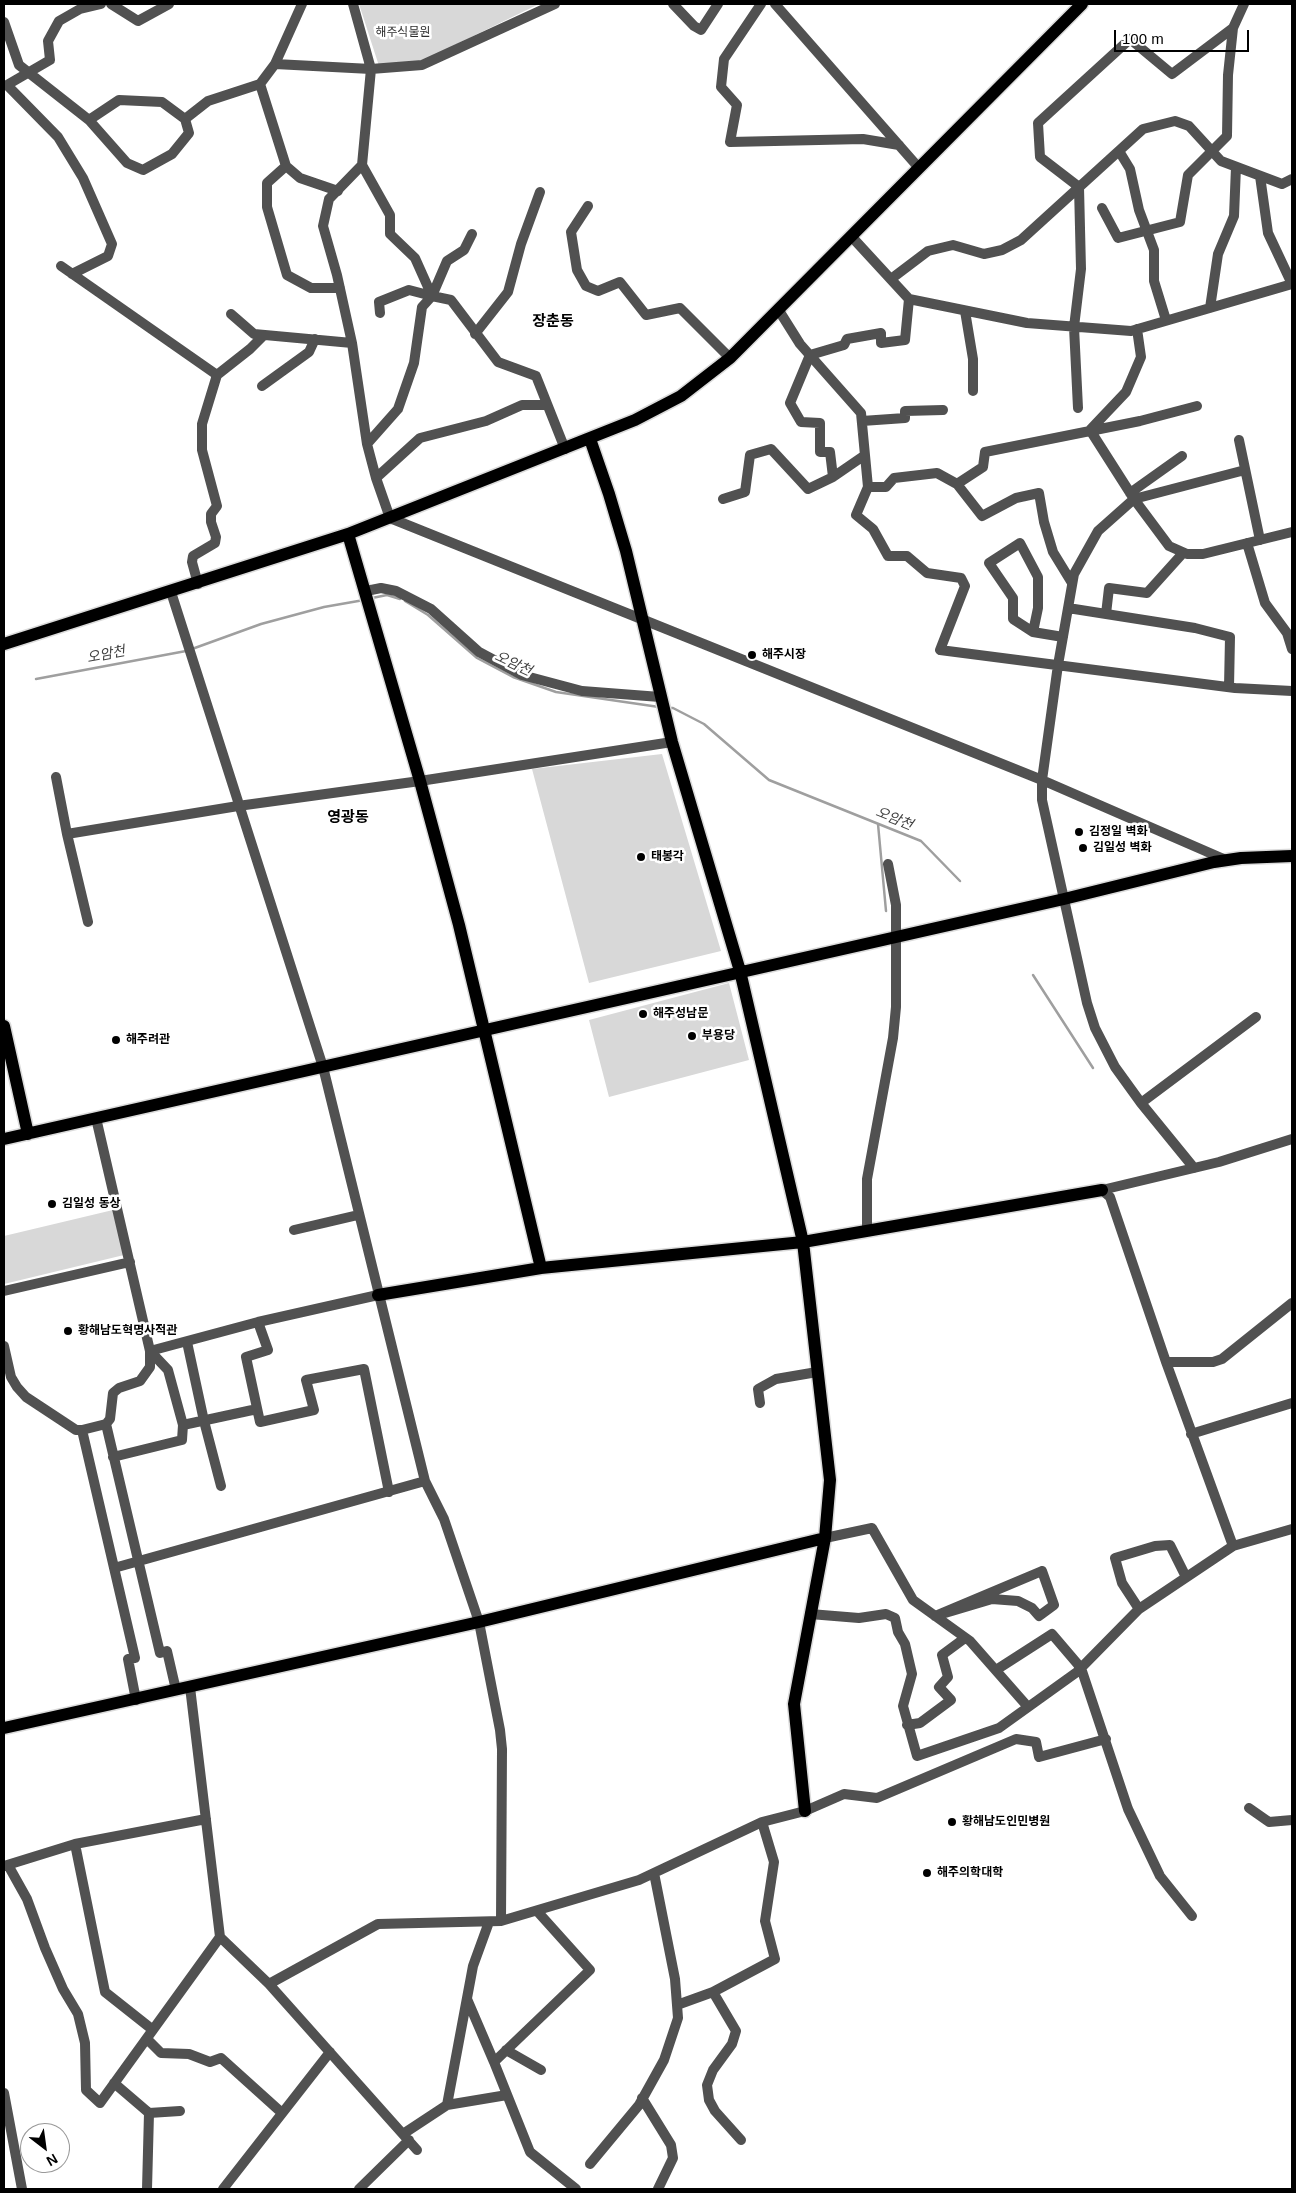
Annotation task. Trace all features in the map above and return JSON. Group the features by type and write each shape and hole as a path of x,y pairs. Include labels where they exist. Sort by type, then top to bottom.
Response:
{"main road":[{"path":"4,644 86,617 198,584 348,534 590,439 660,408 681,396 730,358 1082,4"},
{"path":"590,439 610,494 626,551 641,620 672,742 740,971 803,1242 830,1480 825,1538 794,1704 805,1811"},
{"path":"348,534 370,604 459,925 541,1268"},
{"path":"4,1139 483,1029 1064,899 1226,860 1292,856"},
{"path":"4,1026 28,1134"},
{"path":"378,1294 541,1268 803,1242 1102,1190"},
{"path":"4,1728 479,1622 825,1538"}],"street":[{"path":"72,274 108,256 112,244 83,178 58,137 6,85 50,60 48,41 59,21 80,9 101,4"},
{"path":"110,4 138,21 169,4"},
{"path":"185,119 208,101 260,84 275,64 302,4"},
{"path":"353,4 371,69 362,165 390,215 390,234 416,258 432,296"},
{"path":"275,64 371,69 422,65 555,4"},
{"path":"673,4 694,26 701,30 718,4"},
{"path":"761,4 724,60 721,88 737,105 730,142 863,139 899,145"},
{"path":"775,4 919,168"},
{"path":"1102,208 1118,238 1148,232 1180,222 1188,175 1227,136 1228,75 1233,28 1244,4"},
{"path":"4,22 19,65 89,120 127,163 143,170 172,154 190,133 185,119 162,102 119,100 89,120"},
{"path":"1079,187 1040,157 1038,123 1130,39 1172,74 1233,28"},
{"path":"260,84 286,166 300,178 338,191"},
{"path":"890,279 928,251 953,245 984,254 1002,250 1021,240 1144,129 1175,121 1189,126 1221,161 1282,184 1292,180"},
{"path":"1119,151 1130,168 1139,210 1154,250 1154,281 1166,320"},
{"path":"362,165 329,200 324,226 352,343 367,444 390,518 1042,780 1226,860"},
{"path":"286,166 267,183 267,207 287,275 312,288 340,288"},
{"path":"1210,308 1218,254 1234,216 1236,167"},
{"path":"851,236 909,300 1027,323 1131,331 1292,284 1268,233 1260,176"},
{"path":"1078,408 1074,327 1081,268 1079,187"},
{"path":"476,334 508,292 521,244 540,192"},
{"path":"588,206 571,232 577,270 586,286 598,291 620,282 646,315 680,308 730,358"},
{"path":"367,444 398,409 414,363 422,307 432,296 447,261 464,250 472,234"},
{"path":"60,266 217,375"},
{"path":"380,312 380,302 409,290 451,300 498,362 536,376 565,449"},
{"path":"810,355 844,345 847,339 881,333 881,343 904,340 909,300"},
{"path":"778,309 800,344 861,413 868,487 856,515 873,529 888,556 907,556 927,573 961,578 965,586 940,650 1229,687 1292,691"},
{"path":"965,311 973,359 972,391"},
{"path":"230,314 254,334 352,343"},
{"path":"1090,430 1126,392 1141,356 1137,329"},
{"path":"198,584 192,562 193,556 215,543 216,537 211,522 211,514 217,506 202,450 202,424 217,375 250,349 264,335"},
{"path":"262,386 309,352 315,339"},
{"path":"810,355 790,403 801,422 820,424 820,452 830,452 833,477"},
{"path":"376,478 420,438 486,421 522,405 547,405"},
{"path":"957,484 983,467 985,452 1140,421 1197,406"},
{"path":"862,421 905,418 905,411 943,410"},
{"path":"1090,430 1132,496 1169,546 1183,553 1203,554 1292,532"},
{"path":"1239,440 1260,540"},
{"path":"723,499 745,492 750,455 771,449 808,489 833,477 865,455"},
{"path":"1182,456 1132,496 1098,531 1074,574 1058,665 1042,780 1042,800 1087,1003 1095,1028 1115,1067 1141,1103 1194,1168"},
{"path":"1132,496 1245,470"},
{"path":"868,487 886,487 894,478 937,473 957,484 982,516 1016,498 1039,493 1044,522 1054,552 1072,583"},
{"path":"1033,632 1038,608 1038,577 1020,543 989,563 1014,598 1014,619 1033,632 1063,637"},
{"path":"1247,544 1264,603 1286,633 1292,648"},
{"path":"1106,614 1109,588 1147,593 1183,553"},
{"path":"366,591 381,588 396,591 431,609 479,652 522,675 582,691 660,697"},
{"path":"171,592 322,1067 425,1481 444,1519 479,1622 502,1749 501,1921"},
{"path":"1068,608 1195,628 1230,636 1229,687"},
{"path":"67,834 238,806 420,781 672,742"},
{"path":"56,776 67,834 88,922"},
{"path":"867,1230 867,1179 895,1023 896,905 888,864"},
{"path":"1141,1103 1256,1017"},
{"path":"4,1346 8,1379 26,1397 70,1427 82,1430 106,1424 110,1419 113,1392 140,1381 150,1367 150,1351 96,1118"},
{"path":"1102,1190 1194,1168 1292,1139"},
{"path":"1102,1190 1110,1197 1191,1434 1233,1546"},
{"path":"294,1230 358,1215"},
{"path":"4,1291 130,1262"},
{"path":"150,1351 258,1322 378,1294"},
{"path":"1166,1362 1213,1362 1222,1359 1292,1303"},
{"path":"258,1322 268,1350 246,1357 260,1422 314,1410 306,1380 364,1368 389,1492"},
{"path":"187,1342 221,1486"},
{"path":"113,1457 182,1440 183,1425 168,1370 150,1351"},
{"path":"760,1404 758,1389 776,1379 817,1372"},
{"path":"1191,1434 1292,1403"},
{"path":"183,1425 257,1409"},
{"path":"106,1424 160,1653 167,1651 176,1690"},
{"path":"82,1430 135,1658 128,1659 136,1700"},
{"path":"114,1568 425,1481"},
{"path":"825,1538 872,1528 913,1600 965,1638 1028,1707"},
{"path":"810,1614 859,1618 886,1614 895,1618 898,1632 905,1644 912,1674 903,1706 917,1756 999,1728 1081,1668 1139,1609 1186,1577 1233,1546 1292,1530"},
{"path":"1139,1609 1122,1583 1115,1558 1155,1546 1170,1545 1186,1577"},
{"path":"1042,1571 1054,1605 1039,1616 1032,1608 1018,1601 992,1599 935,1616 1042,1571"},
{"path":"996,1670 1052,1634 1081,1668 1128,1809 1160,1876 1192,1916"},
{"path":"907,1725 920,1723 951,1700 939,1687 948,1677 942,1655 965,1638"},
{"path":"190,1687 220,1937 269,1984 417,2150"},
{"path":"269,1984 378,1924 501,1921 639,1880 762,1822 805,1811 844,1794 877,1798 1016,1739 1036,1742 1039,1757 1106,1739"},
{"path":"1249,1808 1269,1822 1292,1820"},
{"path":"206,1819 75,1844 6,1866 27,1900 63,1989 78,2014 85,2043 86,2090 100,2104 220,1937"},
{"path":"677,2006 714,1992 775,1959 765,1921 774,1862 762,1822"},
{"path":"75,1844 105,1992 150,2034 161,2053 189,2054 210,2062 221,2058 282,2113"},
{"path":"590,2164 642,2098 664,2060 678,2018 675,1979 654,1873"},
{"path":"494,2062 590,1970 537,1911"},
{"path":"447,2105 473,1966 489,1922"},
{"path":"714,1992 736,2032 732,2044 712,2070 707,2085 709,2100 715,2111 741,2140"},
{"path":"467,1999 530,2152 576,2189"},
{"path":"506,2050 541,2070"},
{"path":"223,2189 330,2052"},
{"path":"114,2083 149,2113 180,2111"},
{"path":"4,2093 22,2189"},
{"path":"359,2189 406,2137 447,2105 507,2095"},
{"path":"642,2098 671,2145 672,2158 658,2189"},
{"path":"147,2189 149,2113"}],"green space":[{"name":"해주식물원","path":"359,4 539,4 422,61 379,66"},
{"path":"662,754 721,951 589,983 532,769"},
{"path":"729,983 749,1060 609,1097 589,1020"},
{"path":"113,1210 124,1255 4,1284 4,1236"}],"waterway":[{"name":"오암천","path":"372,598 387,595 400,599"},
{"name":"오암천","path":"192,649 261,624 324,607 364,600"},
{"name":"오암천","path":"405,601 428,615 477,658 513,677 556,692 659,707"},
{"name":"오암천","path":"36,679 186,651"},
{"name":"오암천","path":"667,708 673,708 704,724 769,780 921,841 960,881"},
{"path":"878,824 886,911"},
{"path":"1033,975 1093,1068"}],"place":[{"name":"해주시장","path":"752,655"},
{"name":"김정일 벽화","path":"1079,832"},
{"name":"김일성 벽화","path":"1083,848"},
{"name":"태봉각","path":"641,857"},
{"name":"해주성남문","path":"643,1014"},
{"name":"부용당","path":"692,1036"},
{"name":"해주려관","path":"116,1040"},
{"name":"김일성 동상","path":"52,1204"},
{"name":"황해남도혁명사적관","path":"68,1331"},
{"name":"황해남도인민병원","path":"952,1822"},
{"name":"해주의학대학","path":"927,1873"}],"district":[{"name":"장춘동","path":"553,322"},
{"name":"영광동","path":"348,818"}]}
